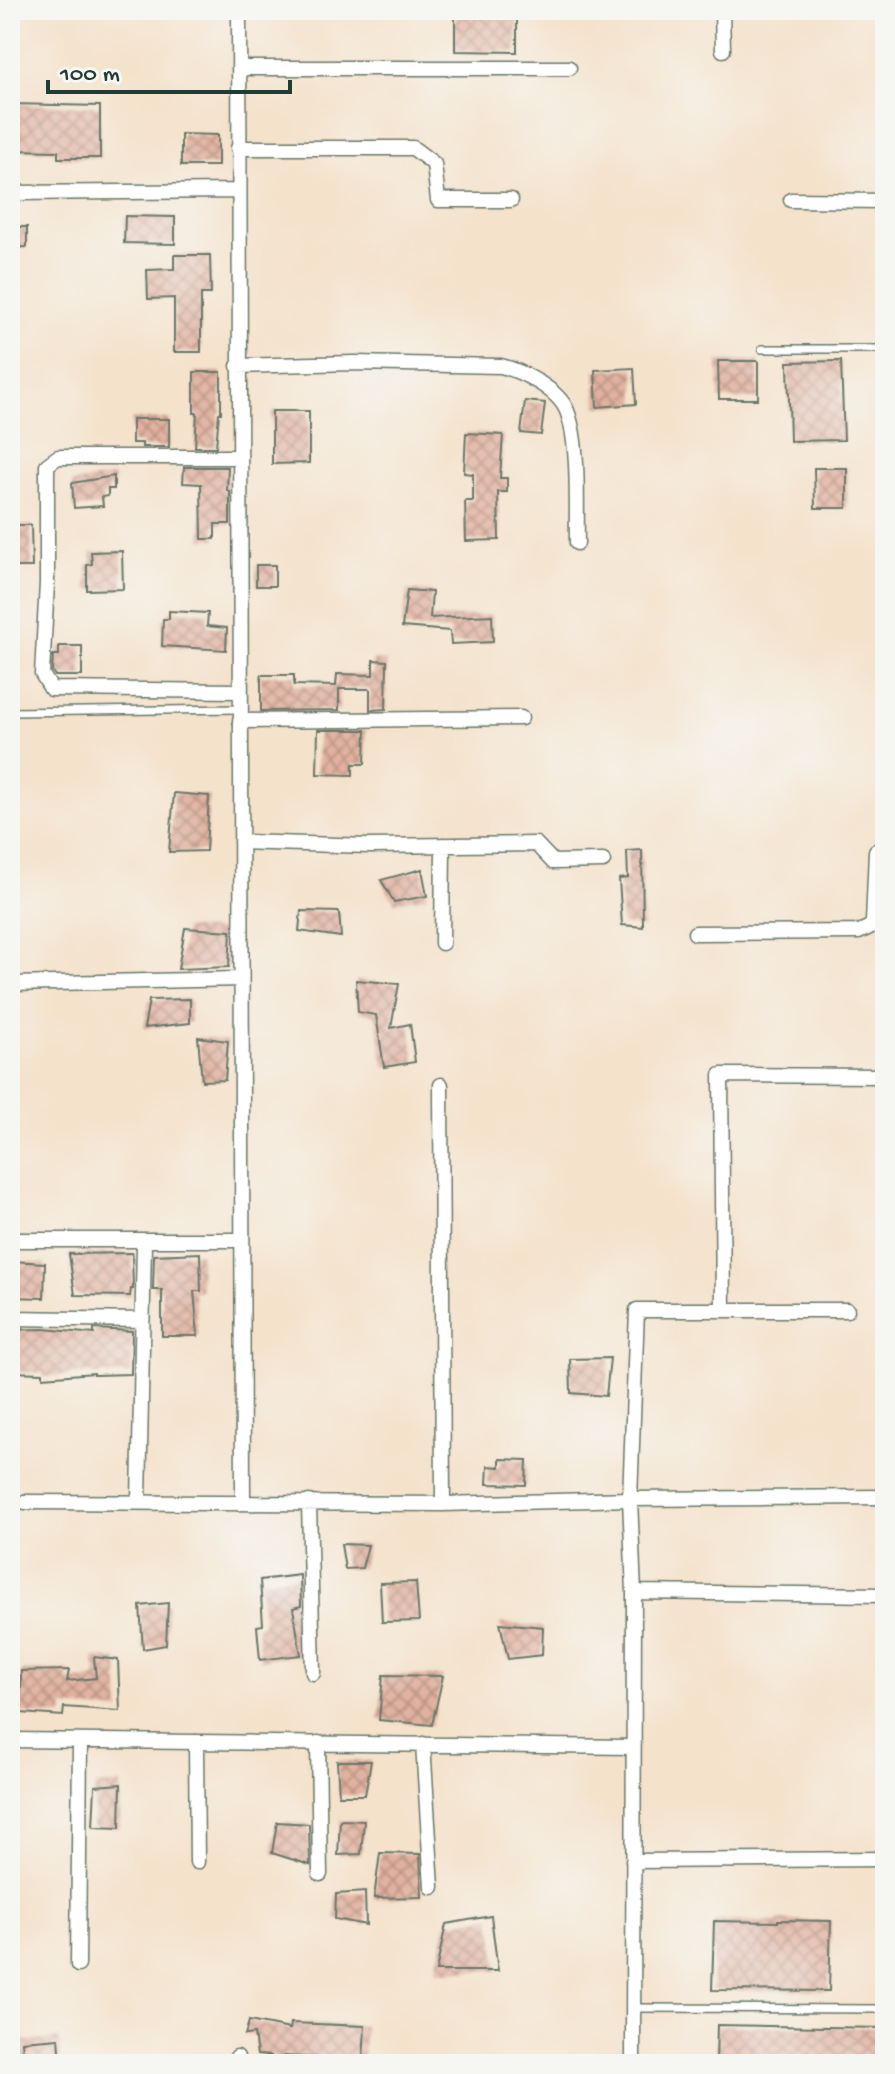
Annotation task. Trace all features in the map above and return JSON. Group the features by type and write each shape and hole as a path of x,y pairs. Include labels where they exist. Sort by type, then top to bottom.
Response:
{"street":[{"path":"239,10 237,191 243,1502"},
{"path":"722,10 723,50"},
{"path":"239,68 569,68"},
{"path":"238,148 413,148 434,164 438,200 511,200"},
{"path":"10,193 237,191"},
{"path":"791,200 885,201"},
{"path":"238,366 354,363 487,366 521,371 535,379 567,410 573,443 577,543"},
{"path":"238,457 58,457 51,460 45,474 47,583 42,674 51,689 239,691"},
{"path":"240,715 521,718"},
{"path":"241,842 369,846 536,844 553,862 603,861"},
{"path":"442,943 443,845"},
{"path":"695,933 859,932 873,922 876,851 885,851"},
{"path":"10,984 240,979"},
{"path":"723,1310 721,1075 885,1076"},
{"path":"441,1085 443,1504"},
{"path":"10,1240 242,1240"},
{"path":"139,1502 144,1242"},
{"path":"633,2064 634,1592 630,1499 637,1310 847,1310"},
{"path":"10,1318 142,1320"},
{"path":"25,1502 443,1504 885,1497"},
{"path":"309,1502 313,1673"},
{"path":"634,1592 885,1595"},
{"path":"10,1740 633,1747"},
{"path":"78,1965 80,1741"},
{"path":"196,1742 197,1862"},
{"path":"318,1743 320,1874"},
{"path":"423,1744 432,1887"},
{"path":"633,1861 885,1859"}],"lane":[{"path":"762,349 885,349"},
{"path":"10,712 240,715"},
{"path":"633,2008 885,2009"}],"building":[{"path":"455,10 517,10 517,52 455,51"},
{"path":"12,104 100,106 100,158 58,158 58,151 12,150"},
{"path":"181,134 218,135 218,166 181,166"},
{"path":"125,216 175,217 175,244 124,243"},
{"path":"10,227 27,227 27,247 10,248"},
{"path":"174,255 210,255 211,294 201,294 201,352 174,352 174,298 148,299 147,270 174,269"},
{"path":"718,361 758,361 758,399 719,399"},
{"path":"841,361 844,440 790,441 788,362"},
{"path":"634,368 636,404 597,407 595,370"},
{"path":"194,372 221,372 221,413 216,447 195,447 197,413 194,413"},
{"path":"525,401 545,403 541,435 521,433"},
{"path":"272,411 309,411 309,463 272,464"},
{"path":"132,419 169,419 169,447 142,447 142,443 132,443"},
{"path":"466,433 503,435 500,478 507,478 507,492 498,492 499,540 466,541 465,501 473,501 473,474 464,473"},
{"path":"184,467 228,467 230,524 215,524 215,539 202,539 201,484 183,483"},
{"path":"814,468 847,468 847,508 815,508"},
{"path":"114,476 114,489 108,489 108,496 102,497 103,506 74,508 72,483"},
{"path":"10,525 31,525 32,567 10,567"},
{"path":"122,551 123,589 87,590 87,565 92,564 91,552"},
{"path":"256,565 275,565 275,586 256,586"},
{"path":"407,590 432,592 430,618 492,615 493,642 451,644 450,631 402,627"},
{"path":"169,611 208,613 207,626 227,628 226,650 162,646 163,619 169,619"},
{"path":"59,646 82,646 82,676 55,676 52,671 53,655 59,655"},
{"path":"373,660 387,661 386,709 370,710 370,689 339,689 339,710 261,711 261,675 294,675 294,685 336,686 337,674 373,675"},
{"path":"318,730 366,730 365,764 353,764 353,775 317,774"},
{"path":"174,793 209,796 206,851 169,852"},
{"path":"642,850 643,927 622,925 619,879 628,878 627,851"},
{"path":"422,869 427,896 394,902 381,880"},
{"path":"301,911 339,912 341,937 299,931"},
{"path":"185,928 231,931 229,967 178,969"},
{"path":"356,980 399,984 391,1028 410,1024 415,1062 384,1067 376,1015 358,1012"},
{"path":"190,999 190,1023 144,1028 149,1000"},
{"path":"198,1037 228,1041 225,1080 202,1081"},
{"path":"132,1253 133,1289 130,1296 75,1295 69,1254"},
{"path":"200,1253 201,1291 194,1291 198,1336 162,1336 162,1290 153,1290 154,1255"},
{"path":"10,1261 45,1263 44,1298 10,1297"},
{"path":"44,1329 94,1334 94,1329 132,1331 131,1374 43,1377 43,1373 10,1372 10,1330"},
{"path":"610,1358 606,1396 571,1393 570,1359"},
{"path":"500,1459 527,1460 526,1485 487,1484 488,1466 500,1467"},
{"path":"341,1544 368,1545 362,1568 345,1569"},
{"path":"300,1575 301,1606 293,1608 301,1655 260,1660 257,1626 263,1625 260,1580"},
{"path":"416,1582 419,1621 382,1622 380,1583"},
{"path":"168,1603 166,1645 143,1649 140,1606"},
{"path":"500,1623 543,1627 542,1655 508,1659"},
{"path":"94,1657 118,1660 120,1711 64,1707 63,1716 21,1713 21,1671 69,1670 67,1681 96,1678"},
{"path":"383,1675 443,1676 432,1725 379,1720"},
{"path":"337,1761 371,1761 365,1795 339,1795"},
{"path":"121,1784 120,1828 93,1827 95,1786"},
{"path":"340,1820 364,1821 361,1854 338,1855"},
{"path":"277,1822 309,1824 310,1865 272,1853"},
{"path":"380,1853 420,1854 422,1897 374,1898"},
{"path":"365,1892 366,1925 335,1919 336,1894"},
{"path":"491,1916 498,1971 436,1971 446,1924"},
{"path":"714,1921 831,1921 829,1991 712,1990"},
{"path":"249,2021 290,2029 291,2023 365,2026 363,2060 284,2056 285,2064 272,2063 271,2056 257,2055 254,2034 245,2035"},
{"path":"717,2025 885,2028 885,2064 716,2064"},
{"path":"59,2038 61,2064 24,2064 22,2041"}]}
